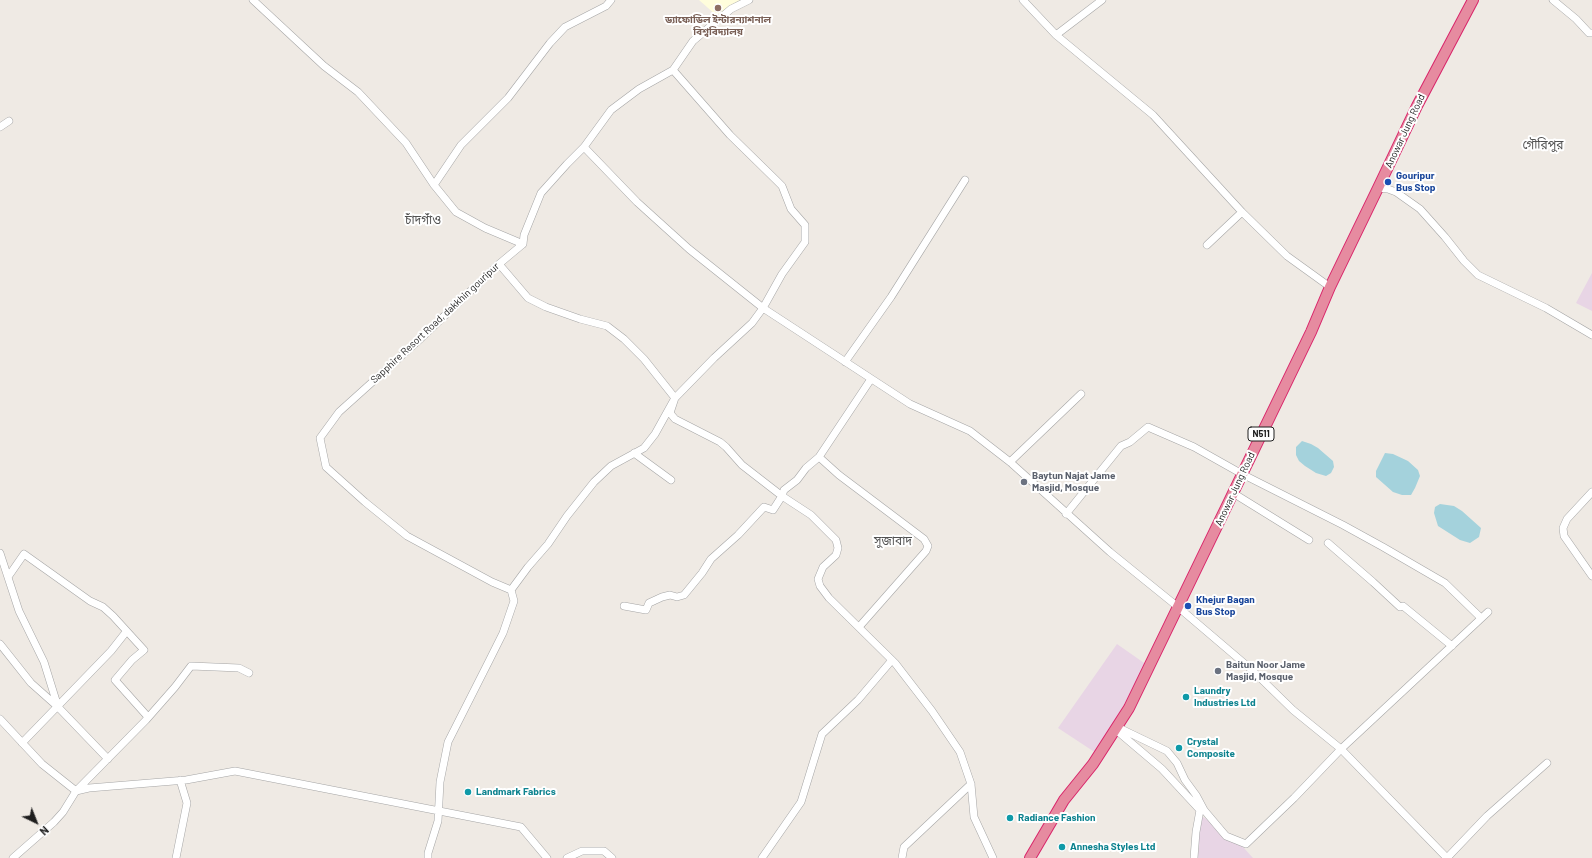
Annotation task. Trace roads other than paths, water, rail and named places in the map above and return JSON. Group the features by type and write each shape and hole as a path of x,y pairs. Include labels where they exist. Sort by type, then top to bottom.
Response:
{"highway":[{"name":"Anowar Jung Road","path":"1030,858 1064,800 1093,764 1129,708 1311,332 1330,286 1417,106 1473,0"}],"street":[{"path":"253,0 324,66 358,92 406,144 434,186 456,212 485,228 524,244 524,234 541,193 566,164 584,147 612,110 639,89 673,70 693,41 740,2 749,0"},
{"path":"434,186 461,145 508,98 565,27 606,6 611,0"},
{"path":"1023,0 1056,35 1153,115 1242,212 1287,256 1330,286"},
{"path":"1056,35 1102,0"},
{"path":"1553,0 1576,19 1589,33 1592,33"},
{"path":"428,858 428,853 440,811 440,782 448,742 502,633 514,602 511,590 548,544 567,516 594,482 611,466 644,448 655,434 675,398 714,358 752,323 763,308 782,274 805,242 804,225 791,209 782,186 730,134 673,70"},
{"path":"0,128 9,121"},
{"path":"584,147 637,202 683,244 763,308 910,404 970,431 1010,462 1066,514 1252,670 1293,710 1341,749 1447,858 1487,816 1547,763"},
{"path":"846,362 891,297 965,180"},
{"path":"1378,188 1396,192 1420,209 1446,237 1464,261 1478,274 1546,308 1592,335"},
{"path":"1207,246 1242,212"},
{"name":"Sapphire Resort Road, dakkhin gouripur","path":"511,590 492,582 407,536 326,467 320,438 339,412 419,340 499,264 524,244"},
{"path":"499,264 528,298 546,307 580,319 607,326 624,339 644,359 675,398"},
{"path":"624,606 646,610 649,603 662,597 670,595 678,597 684,596 710,560 738,535 764,507 773,510 784,490 797,480 806,468 819,458 871,379"},
{"path":"1010,462 1081,394"},
{"path":"675,398 670,413 675,419 720,442 742,465 782,496 811,515 836,540 838,548 836,555 823,566 818,579 820,586 829,598 892,660 932,711 960,752 971,784 974,817 993,858"},
{"path":"1066,514 1121,446 1130,442 1148,427 1194,447 1242,474 1343,525 1445,583 1481,618"},
{"path":"634,453 670,480"},
{"path":"819,458 928,543 926,552 859,627"},
{"path":"1592,492 1567,519 1563,528 1564,536 1592,576"},
{"path":"1233,493 1309,540"},
{"path":"1328,543 1400,607 1403,606 1452,646"},
{"path":"0,553 19,611 44,662 58,707"},
{"path":"8,577 24,554 90,600 103,607 144,650 128,664 115,680 148,717"},
{"path":"1116,729 1167,751 1177,763 1185,780 1196,795 1204,810 1226,836 1246,844 1294,798 1341,749 1488,612"},
{"path":"22,743 76,689 88,673 111,651 126,632"},
{"path":"0,644 31,683 58,707 108,759"},
{"path":"762,858 801,802 822,734 858,700 892,660"},
{"path":"13,858 54,822 63,812 76,791 148,717 175,687 191,666 239,668 249,672"},
{"path":"0,719 42,764 76,791"},
{"path":"1116,729 1162,769 1200,810 1196,832 1194,858"},
{"path":"76,791 89,788 180,780 234,772 521,827 547,858"},
{"path":"176,858 187,803 180,780"},
{"path":"902,858 904,847 971,784"},
{"path":"567,858 582,851 604,851 612,858"}],"water":[{"path":"1302,441 1318,448 1333,461 1334,467 1331,473 1326,476 1316,473 1299,461 1296,455 1296,447"},
{"path":"1385,453 1393,454 1408,461 1418,470 1420,476 1411,495 1402,495 1393,492 1376,477 1376,471"},
{"path":"1440,504 1454,506 1462,511 1481,528 1479,537 1470,543 1460,540 1438,526 1434,513 1435,507"}],"place":[{"name":"ড্যাফোডিল ইন্টারন্যাশনাল বিশ্ববিদ্যালয়","path":"718,8"},
{"name":"Gouripur Bus Stop","path":"1388,182"},
{"name":"Baytun Najat Jame Masjid, Mosque","path":"1024,482"},
{"name":"Khejur Bagan Bus Stop","path":"1188,606"},
{"name":"Baitun Noor Jame Masjid, Mosque","path":"1218,671"},
{"name":"Laundry Industries Ltd","path":"1186,697"},
{"name":"Crystal Composite","path":"1179,748"},
{"name":"Landmark Fabrics","path":"468,792"},
{"name":"Radiance Fashion","path":"1010,818"},
{"name":"Annesha Styles Ltd","path":"1062,847"}],"district":[{"name":"গৌরিপুর","path":"1543,145"},
{"name":"চাঁদগাঁও","path":"423,220"},
{"name":"সুজাবাদ","path":"893,541"}]}
